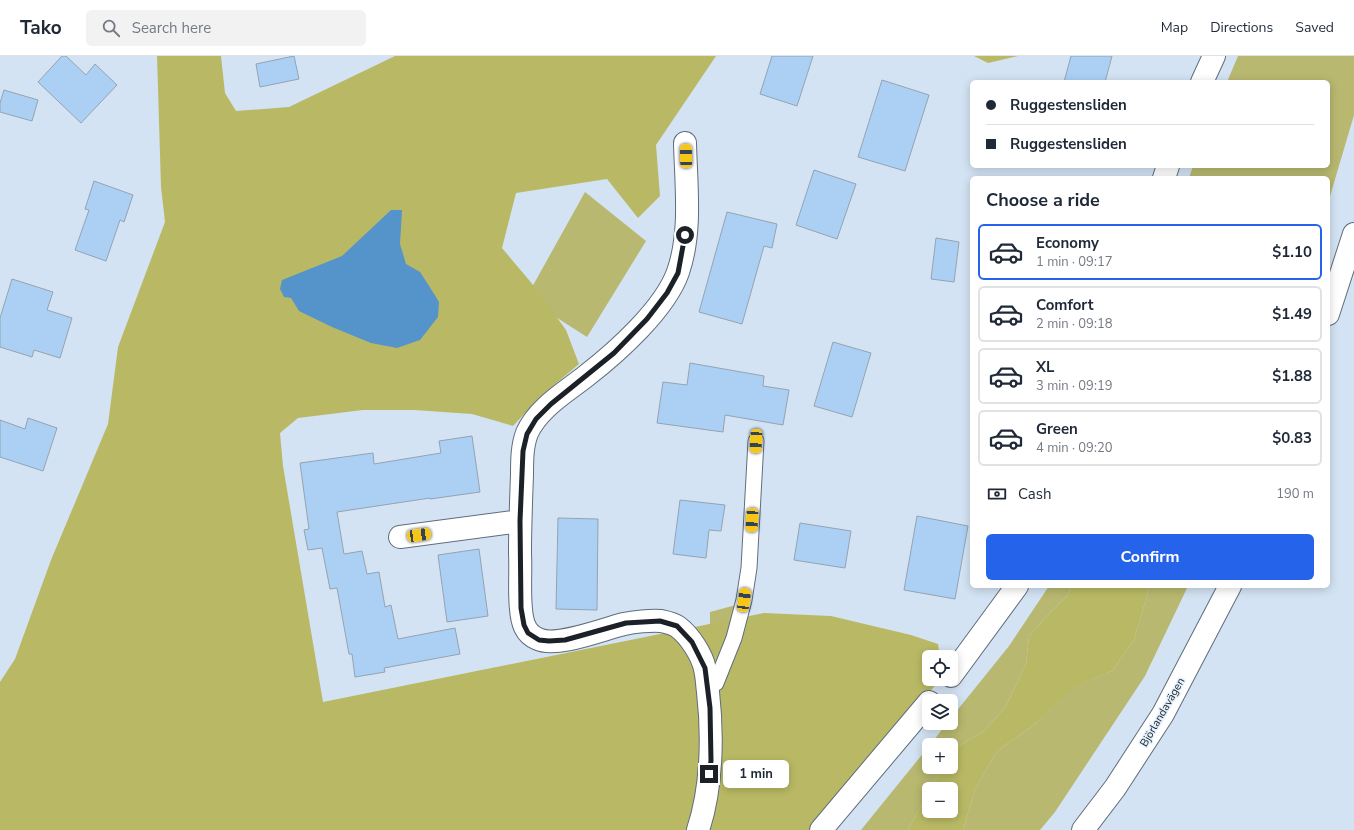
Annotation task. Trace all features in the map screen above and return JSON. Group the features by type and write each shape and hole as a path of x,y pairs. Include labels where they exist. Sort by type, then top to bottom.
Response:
{"street":[{"path":"1203,80 1214,56"},
{"path":"685,143 686,227 678,273 667,293 647,319 614,353 551,404 536,419 527,434 523,451 520,521 521,608 524,625 528,633 539,640 565,640 626,623 660,621 677,626 692,642 705,668 710,708 711,761 704,814 698,830"},
{"path":"1330,308 1354,234"},
{"path":"400,537 520,521"},
{"path":"958,666 1016,588"},
{"name":"Björlandavägen","path":"1083,830 1115,788 1164,714 1229,588"},
{"path":"936,694 943,686"},
{"path":"821,830 922,711"}],"lane":[{"path":"707,685 716,683 734,638 744,600 749,568 756,441"}],"shaded area":[{"path":"157,56 221,56 225,93 236,111 289,107 395,56 716,56 656,145 660,196 638,218 607,179 516,193 502,248 534,286 566,330 579,364 539,398 513,426 472,414 414,410 363,410 298,418 280,433 283,466 323,702 764,613 831,616 911,635 938,644 939,650 922,650 922,686 934,686 928,694 922,694 922,702 887,746 813,830 0,830 0,682 15,659 51,560 108,424 118,347 165,222 161,187"},
{"path":"974,56 1018,56 988,63"},
{"path":"1238,56 1354,56 1354,115 1330,196 1330,176 1190,176 1192,168 1330,168 1330,80 1228,80"},
{"path":"585,192 646,241 587,337 526,298"},
{"path":"1048,588 1070,588 1068,595 1029,636 1026,664 1005,708 984,731 958,746 958,738 935,738 942,730 958,730 958,709 1009,646"},
{"path":"1070,588 1149,588 1134,640 1112,671 1073,688 1034,725 997,751 975,789 963,830 908,830 922,804 922,818 958,818 958,782 934,782 938,774 958,774 958,746 984,731 1005,708 1026,664 1029,636 1068,595"},
{"path":"1149,588 1187,588 1145,676 1055,812 1040,830 963,830 975,789 997,751 1034,725 1072,688 1112,671 1134,640"},
{"path":"736,605 730,633 710,627 710,612"},
{"path":"922,755 922,774 938,774 934,782 922,782 922,804 908,830 861,830"}],"water":[{"path":"391,210 402,210 400,244 406,264 420,272 439,302 438,317 420,340 397,348 371,343 332,327 299,311 291,298 284,297 280,289 282,280 342,256"}],"building":[{"path":"62,56 66,56 86,75 95,64 117,85 81,123 38,82"},
{"path":"294,56 299,79 260,87 256,64"},
{"path":"772,56 813,56 797,106 760,94"},
{"path":"1071,56 1112,56 1106,80 1065,80"},
{"path":"882,80 929,95 905,171 858,157"},
{"path":"4,90 38,100 32,121 0,112 0,103"},
{"path":"814,170 856,184 837,239 796,225"},
{"path":"94,181 133,195 124,222 120,220 106,261 75,250 89,210 85,209"},
{"path":"727,212 777,224 772,248 764,246 742,324 699,312"},
{"path":"936,238 959,242 954,282 931,279"},
{"path":"12,279 53,292 47,310 72,318 60,358 34,350 32,357 0,347 0,318"},
{"path":"833,342 871,353 852,417 814,406"},
{"path":"690,363 764,376 763,386 789,390 783,425 725,415 723,432 657,423 663,382 687,385"},
{"path":"28,418 57,428 43,471 0,457 0,420 25,429"},
{"path":"472,436 480,492 337,512 344,554 362,551 367,574 379,572 385,607 391,605 398,639 455,628 460,654 384,668 385,672 355,677 352,654 349,654 337,588 330,589 322,548 308,550 304,530 309,529 300,463 373,453 374,464 441,453 439,441"},
{"path":"680,500 725,505 721,531 709,530 706,558 673,554"},
{"path":"917,516 968,526 955,599 904,590"},
{"path":"558,518 598,519 597,610 556,609"},
{"path":"800,523 851,531 845,568 794,560"},
{"path":"479,549 488,616 447,622 438,555"}],"route":[{"path":"685,235 678,273 667,293 647,319 614,353 551,404 536,419 527,434 523,451 520,521 521,608 524,625 528,633 539,640 565,640 626,623 660,621 677,626 692,642 705,668 710,708 711,761 709,774"}]}
